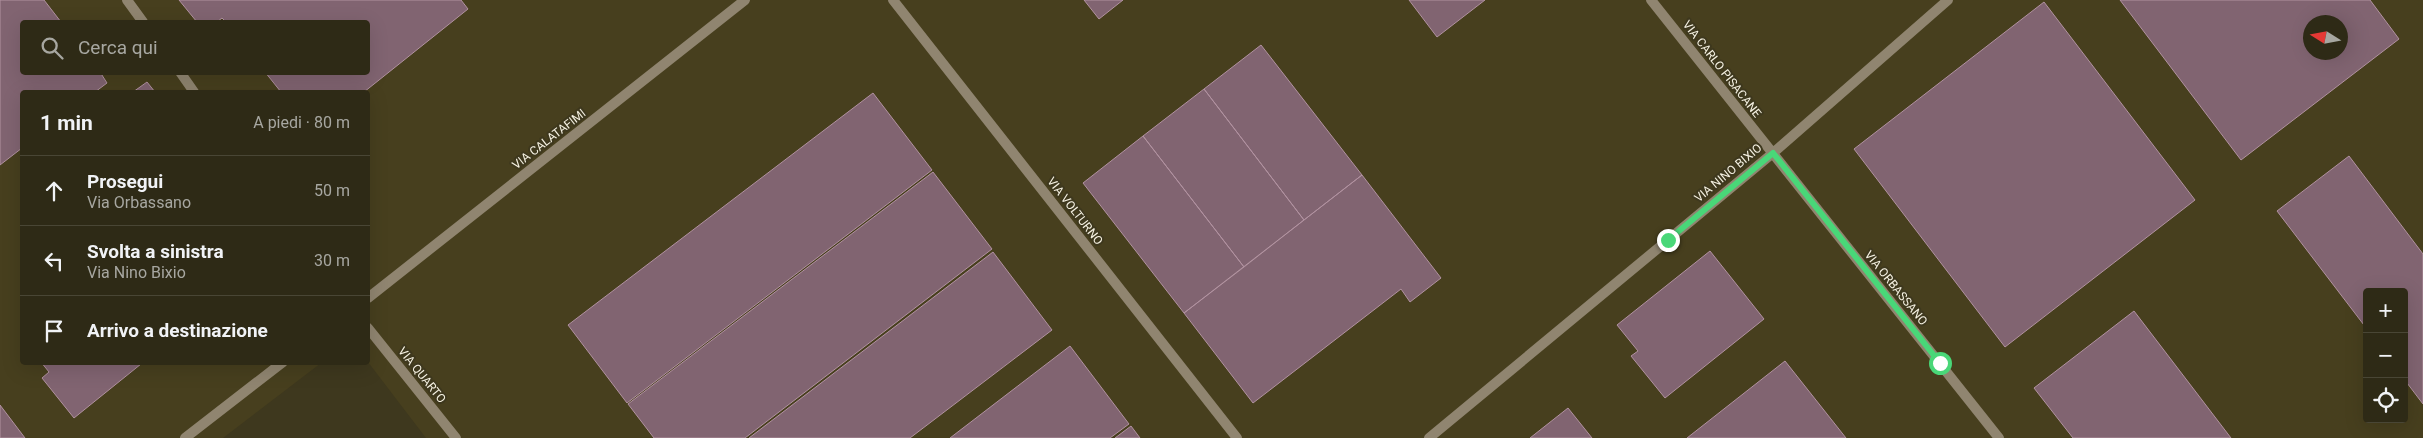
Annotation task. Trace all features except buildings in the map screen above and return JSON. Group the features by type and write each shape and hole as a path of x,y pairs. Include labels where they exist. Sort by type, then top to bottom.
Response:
{"street":[{"path":"127,0 142,20"},
{"name":"VIA CALATAFIMI","path":"370,296 745,0"},
{"name":"VIA VOLTURNO","path":"893,0 1237,438"},
{"name":"VIA CARLO PISACANE","path":"1651,0 1773,153"},
{"name":"VIA NINO BIXIO","path":"1429,438 1773,153 1948,0"},
{"path":"182,75 193,90"},
{"name":"VIA ORBASSANO","path":"1773,153 2000,438"},
{"name":"VIA QUARTO","path":"370,330 456,438"},
{"path":"185,438 279,365"}],"shaded area":[{"path":"0,0 2423,0 2423,438 426,438 370,365 370,90 20,90 20,365 318,365 223,438 0,438"}],"route":[{"path":"1668,240 1773,153 1940,363"}]}
